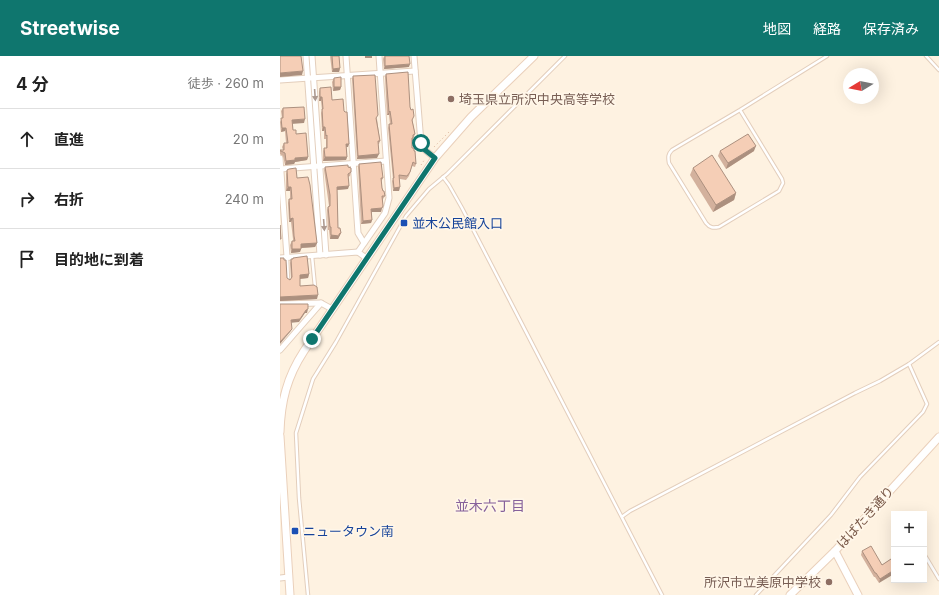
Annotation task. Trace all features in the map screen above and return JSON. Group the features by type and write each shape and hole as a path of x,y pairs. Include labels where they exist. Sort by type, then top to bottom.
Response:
{"street":[{"path":"306,56 320,255"},
{"path":"312,56 326,255"},
{"path":"346,56 358,234 364,243"},
{"path":"358,252 384,213 388,204 389,191 379,56"},
{"path":"414,56 421,143 425,150 435,158"},
{"path":"280,432 285,391 292,372 304,350 366,258 435,158 462,127 534,56"},
{"path":"280,80 415,71"},
{"path":"280,158 287,257"},
{"path":"280,169 386,160"},
{"path":"280,258 358,252 366,258"},
{"path":"280,304 321,302 332,310"},
{"path":"280,350 321,302"},
{"path":"280,436 282,511 290,595"},
{"name":"はばたき通り","path":"790,595 835,551 897,481 939,437"},
{"path":"835,551 858,595"},
{"path":"280,578 289,577"}],"lane":[{"path":"308,595 299,498 296,433 313,379 336,342 406,216 428,189 443,177 565,56"},
{"path":"740,110 783,183 779,191 719,227 709,227 669,163 669,153 827,56"},
{"path":"926,56 939,70"},
{"path":"443,177 449,184 462,208 623,516 662,595"},
{"path":"312,256 314,287"},
{"path":"287,257 288,281"},
{"path":"623,516 860,390 880,381 909,364 939,342"},
{"path":"756,595 831,515 860,477 923,412 927,404 909,364"},
{"path":"927,559 939,579"}],"building":[{"path":"280,56 301,56 303,71 280,73"},
{"path":"332,56 339,56 340,68 333,69"},
{"path":"385,56 409,56 410,64 385,66"},
{"path":"408,72 410,107 411,110 413,109 414,116 412,120 415,134 412,138 412,148 414,148 415,151 416,164 413,162 407,176 399,175 400,187 394,188 389,124 392,124 390,111 389,112 386,74"},
{"path":"375,75 378,115 376,118 380,141 378,141 379,154 358,156 353,76"},
{"path":"341,77 341,87 334,87 334,78"},
{"path":"331,87 332,100 343,99 344,111 347,112 349,144 346,144 347,157 325,157 324,148 327,148 327,135 326,136 325,127 323,127 323,109 322,97 320,97 320,88"},
{"path":"304,107 305,119 292,120 293,130 296,130 296,134 306,133 308,157 295,158 295,160 286,161 285,153 280,151 284,150 284,143 288,143 286,128 282,128 281,118 283,118 283,108"},
{"path":"748,134 756,146 728,163 720,151"},
{"path":"712,155 736,193 716,205 693,168"},
{"path":"381,162 383,178 381,178 382,188 385,196 382,196 383,206 382,208 371,209 372,220 363,221 359,164"},
{"path":"348,165 348,167 351,168 351,172 348,174 349,186 337,187 338,228 340,228 341,233 339,236 331,235 328,207 330,206 330,195 325,167"},
{"path":"296,168 297,178 308,177 317,243 301,244 301,249 292,249 292,241 295,241 293,218 290,219 289,199 292,199 291,187 288,187 287,170"},
{"path":"307,256 309,274 300,275 300,286 314,285 317,287 318,295 280,297 280,258 284,258 284,260 286,260 287,278 290,280 292,277 291,259"},
{"path":"280,304 308,304 308,309 300,319 291,320 292,329 280,342"},
{"path":"871,546 882,565 891,559 891,572 880,579 862,551"}],"place":[{"name":"埼玉県立所沢中央高等学校","path":"451,99"},
{"name":"並木公民館入口","path":"404,223"},
{"name":"ニュータウン南","path":"295,531"},
{"name":"所沢市立美原中学校","path":"829,582"}],"district":[{"name":"並木六丁目","path":"490,505"}],"route":[{"path":"312,339 435,158 422,147 421,143"}]}
